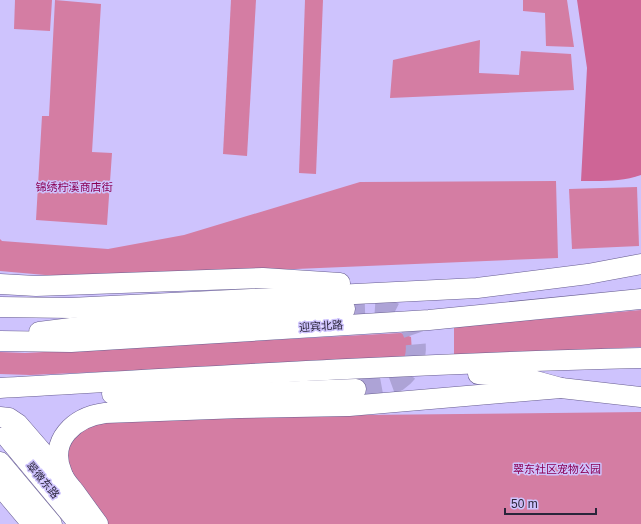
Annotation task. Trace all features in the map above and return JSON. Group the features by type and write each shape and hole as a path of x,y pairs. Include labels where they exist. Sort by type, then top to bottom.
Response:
{"main road":[{"path":"395,322 422,312 588,274 641,264"},
{"path":"0,307 70,308 477,288 588,274"},
{"path":"0,284 36,286 263,278 427,290"},
{"name":"迎宾北路","path":"0,341 71,342 395,322 641,299"},
{"path":"0,313 54,320 132,320 345,309"},
{"path":"0,337 132,320"},
{"path":"0,389 320,370 527,360 641,358"},
{"path":"320,370 444,371 475,373 513,377 562,388 641,397"},
{"path":"61,441 69,429 83,419 89,416 105,413 349,406 562,388"},
{"path":"0,389 26,394 126,394 188,396"},
{"path":"62,476 58,460 64,427 70,418 78,412 92,406 188,396 356,389"},
{"path":"0,417 9,418 18,424 62,476 98,524"},
{"name":"翠微东路","path":"6,436 79,524"},
{"name":"翠微东路","path":"0,462 52,524"},
{"path":"0,486 32,524"}],"green space":[{"path":"15,0 52,0 50,31 14,29"},
{"name":"锦绣柠溪商店街","path":"55,0 101,4 92,152 112,153 107,225 36,220 42,116 49,116"},
{"path":"231,0 256,0 247,156 223,154"},
{"path":"305,0 323,0 316,174 299,173"},
{"path":"523,0 567,0 574,47 546,46 545,13 523,11"},
{"path":"480,40 479,73 519,75 521,51 571,54 574,90 390,98 393,60"},
{"path":"556,181 558,258 79,278 0,271 0,239 2,241 108,249 184,235 360,182"},
{"path":"637,187 639,246 572,249 569,189"},
{"path":"641,310 641,347 454,356 454,327"},
{"path":"401,333 411,337 412,352 402,359 30,375 0,374 0,352 25,353"},
{"name":"翠东社区宠物公园","path":"641,412 641,524 107,524 81,494 65,460 67,445 73,439 87,428 104,422 266,416"}],"shaded area":[{"path":"577,0 641,0 641,175 619,180 581,181 587,68"}],"tunnel":[{"path":"345,309 383,309 399,315 413,332 416,342 416,353 413,363 407,373 398,381 383,386 356,389"}]}
